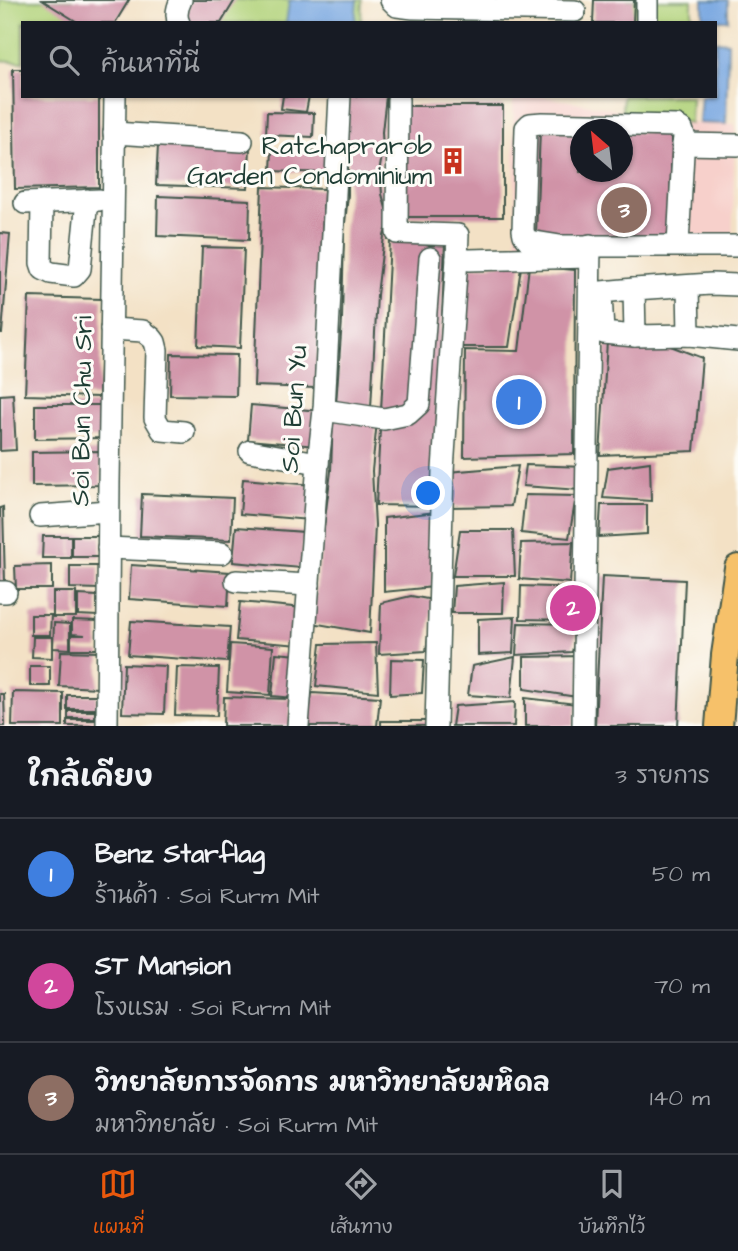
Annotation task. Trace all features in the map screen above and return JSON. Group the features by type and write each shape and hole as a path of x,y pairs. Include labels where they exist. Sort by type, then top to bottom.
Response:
{"main road":[{"path":"719,726 724,655 738,568"}],"street":[{"path":"178,21 176,18 181,0"},
{"path":"391,0 397,6 413,8 472,5 575,11"},
{"path":"647,0 647,21"},
{"name":"Soi Bun Chu Sri","path":"107,726 115,98"},
{"name":"Soi Bun Yu","path":"298,726 324,410 340,98"},
{"path":"398,99 397,233 458,235 443,470 436,726"},
{"path":"589,251 529,241 524,236 526,128 530,124 542,122 682,129 684,135 678,245"},
{"path":"114,133 242,141"},
{"path":"683,145 738,145"},
{"path":"87,200 80,269 74,276 51,273 43,269 34,203 87,200 113,199"},
{"path":"457,258 469,260 678,245 738,246"},
{"path":"583,726 589,251"},
{"path":"324,410 384,419 408,414 419,404 430,258"},
{"path":"738,285 711,284 601,292 603,333 635,336 689,335 738,340"},
{"path":"688,286 689,335"},
{"path":"635,289 635,336"},
{"path":"111,329 143,331 152,338 157,349 155,418 162,429 184,432"},
{"path":"250,452 318,463"},
{"path":"40,516 108,511"},
{"path":"108,548 222,553"},
{"path":"236,581 309,585"}],"shaded area":[{"path":"513,98 552,98 690,123 735,124 732,256 516,249"}],"green space":[{"path":"0,0 72,0 107,21 21,21 21,62 0,60"},
{"path":"212,0 362,0 361,21 202,21"},
{"path":"628,0 692,0 692,21 627,21"},
{"path":"623,98 691,98 690,123 622,111"}],"water":[{"path":"357,0 355,21 286,21 289,2"},
{"path":"703,0 728,0 728,20 703,20"},
{"path":"717,41 728,42 726,124 699,123 701,98 717,98"}],"building":[{"path":"42,0 129,0 116,21 76,21"},
{"path":"191,0 235,0 222,21 184,20"},
{"path":"594,0 634,0 633,21 593,21"},
{"path":"13,69 21,69 21,98 99,98 99,187 15,189"},
{"path":"283,98 309,98 306,112 281,109"},
{"path":"350,98 386,98 380,167 382,194 389,219 384,236 377,295 371,408 336,405 348,195 346,129"},
{"name":"Ratchaprarob Garden Condominium","path":"403,106 503,106 503,217 403,217"},
{"path":"267,112 314,113 313,137 266,135"},
{"path":"540,130 570,131 570,182 633,182 633,132 672,134 669,239 536,235"},
{"path":"158,145 250,148 248,188 156,185"},
{"path":"272,150 329,151 328,173 271,171"},
{"path":"262,187 324,189 316,388 254,386"},
{"path":"158,196 250,200 249,240 157,236"},
{"path":"0,233 10,234 2,333 0,333"},
{"path":"390,241 445,241 435,506 376,505"},
{"path":"202,247 244,248 240,348 198,346"},
{"path":"522,261 509,347 456,347 461,268"},
{"path":"529,266 575,270 574,454 464,457 465,350 519,351"},
{"path":"29,297 102,299 99,397 25,395"},
{"path":"607,341 660,342 702,358 694,451 600,455"},
{"path":"171,354 237,355 236,396 170,395"},
{"path":"13,394 16,450 0,451 0,395"},
{"path":"35,405 104,405 104,438 35,439"},
{"path":"251,405 320,411 317,446 248,440"},
{"path":"333,416 377,421 372,471 375,525 370,633 312,623 331,471"},
{"path":"101,451 101,485 32,486 32,452"},
{"path":"650,462 651,501 603,498 608,468"},
{"path":"526,465 585,467 580,490 523,486"},
{"path":"518,466 511,506 447,507 448,472"},
{"path":"243,479 312,485 309,520 240,514"},
{"path":"142,494 233,498 231,540 140,536"},
{"path":"525,495 576,496 569,538 521,533"},
{"path":"601,505 647,505 647,534 599,537"},
{"path":"3,507 5,582 0,582 0,508"},
{"path":"437,512 433,587 384,592 384,518"},
{"path":"236,527 304,532 301,568 233,562"},
{"path":"460,530 513,530 515,576 453,576"},
{"path":"43,536 71,536 71,558 42,558"},
{"path":"72,536 101,536 100,557 72,557"},
{"path":"573,542 570,583 519,579 521,543"},
{"path":"52,565 52,589 16,589 15,566"},
{"path":"131,565 230,572 228,606 129,599"},
{"path":"70,566 99,566 99,589 70,588"},
{"path":"602,576 685,580 678,726 595,726"},
{"path":"504,582 503,613 452,613 454,586"},
{"path":"521,586 580,588 577,620 520,619"},
{"path":"53,592 76,592 76,617 53,617"},
{"path":"78,595 98,596 98,616 78,615"},
{"path":"411,596 433,600 426,651 379,654 381,603"},
{"path":"240,602 303,608 300,645 236,640"},
{"path":"31,615 51,615 50,635 31,635"},
{"path":"515,617 513,653 478,655 478,619"},
{"path":"72,620 98,621 98,649 71,649 71,635 85,635 72,634"},
{"path":"131,621 230,627 227,662 128,655"},
{"path":"54,623 70,624 70,649 53,648"},
{"path":"518,623 578,624 572,652 516,655"},
{"path":"33,637 52,637 52,658 32,657"},
{"path":"376,643 378,692 316,686 321,644"},
{"path":"230,644 273,647 270,695 227,692"},
{"path":"61,651 100,652 98,688 59,686"},
{"path":"276,653 298,655 295,698 272,696"},
{"path":"582,656 577,697 524,689 524,657"},
{"path":"515,657 511,698 468,695 472,666"},
{"path":"391,659 424,660 422,693 390,695"},
{"path":"124,664 166,666 164,714 122,713"},
{"path":"30,666 50,666 50,686 30,686"},
{"path":"177,667 219,668 217,716 175,715"},
{"path":"13,692 63,693 63,726 12,726"},
{"path":"312,693 380,697 377,726 307,726"},
{"path":"0,694 4,694 5,726 0,726"},
{"path":"67,695 97,695 96,709 67,709"},
{"path":"224,697 291,699 290,726 223,726"},
{"path":"525,698 577,704 573,726 525,726"},
{"path":"515,702 514,726 452,726 455,706"},
{"path":"68,711 95,711 95,718 68,718"},
{"path":"67,720 97,720 97,726 67,726"},
{"path":"381,721 431,721 431,726 381,726"}],"place":[{"name":"Ratchaprarob Garden Condominium","path":"453,161"},
{"name":"วิทยาลัยการจัดการ มหาวิทยาลัยมหิดล","path":"624,210"},
{"name":"Benz Starflag","path":"519,402"},
{"name":"ST Mansion","path":"573,608"}]}
